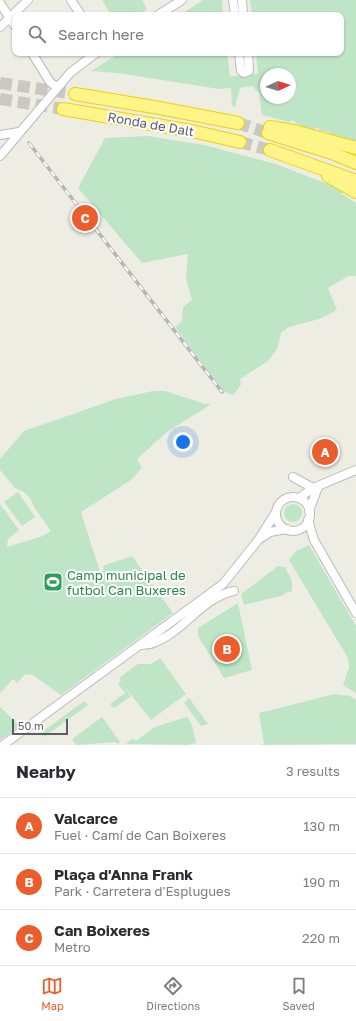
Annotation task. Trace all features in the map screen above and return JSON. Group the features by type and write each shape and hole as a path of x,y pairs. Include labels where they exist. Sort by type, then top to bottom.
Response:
{"highway":[{"name":"Ronda de Dalt","path":"75,94 236,122"},
{"name":"Ronda de Dalt","path":"63,109 192,131 240,142"},
{"path":"356,148 294,131 268,130 356,163"},
{"path":"270,150 356,181"},
{"path":"299,160 356,192"}],"street":[{"path":"16,12 28,0"},
{"path":"71,0 79,12"},
{"path":"163,12 182,0"},
{"path":"233,0 235,12"},
{"path":"242,0 243,12"},
{"path":"0,3 12,21"},
{"path":"0,27 10,18"},
{"path":"34,56 50,82 55,86 60,85"},
{"path":"0,156 60,85 78,66 92,56"},
{"path":"239,56 241,71 244,73 249,69 248,56"},
{"path":"0,135 19,132"},
{"path":"298,498 356,470"},
{"path":"293,478 316,488"},
{"path":"316,488 309,511 308,520 314,540 356,614"},
{"path":"3,745 140,645 153,644 174,631 225,591 282,501 290,497 298,498 306,503 309,511"},
{"path":"276,512 279,523 314,540"},
{"path":"259,539 270,532 291,530 303,526 308,520"}],"green space":[{"path":"102,0 142,0 147,9 142,12 109,12"},
{"path":"203,0 222,0 223,12 185,12"},
{"path":"250,0 356,0 356,143 329,135 329,132 320,131 318,128 312,129 304,127 292,120 290,122 262,115 260,104 296,104 296,68 260,68 260,100 259,93 252,86 240,88 235,107 232,106 231,88 219,89 117,73 91,71 115,56 227,56 230,76 249,76 258,73 256,56 344,56 344,12 252,12"},
{"path":"148,136 204,145 276,164 343,190 342,194 356,203 356,276 348,276 328,288 337,310 319,319 289,327 281,333 277,349 268,361 240,379 241,385 233,395 223,391 175,327 182,321 183,307 192,300 186,279 188,254 142,263 78,188 105,138"},
{"path":"153,391 165,391 206,404 208,403 210,405 167,432 137,459 142,468 131,480 81,512 100,572 104,570 103,566 132,556 173,613 61,695 33,675 25,674 17,683 13,679 0,693 0,504 19,530 8,539 7,547 43,536 51,531 34,507 30,498 24,492 15,488 0,470 0,459 24,431 116,399"},
{"path":"18,492 35,517 22,526 4,502"},
{"path":"289,504 297,504 302,509 300,520 297,522 289,522 284,517 284,509"},
{"path":"309,545 356,626 356,693 343,685 349,668 348,658 289,560 296,551"},
{"path":"278,566 285,567 292,581 292,591 285,593 284,595 244,605 241,594"},
{"path":"238,603 252,670 224,678 198,636 198,628"},
{"path":"160,658 186,694 151,720 121,682 131,696 114,708 110,704 125,693 118,684 121,681 119,678 138,664 151,664"},
{"path":"334,694 350,696 356,700 356,744 260,745 264,744 259,713"},
{"path":"189,698 208,724 201,726 184,703"},
{"path":"84,701 88,705 44,737 41,733"},
{"path":"0,707 20,726 0,740"},
{"path":"102,717 120,742 118,744 116,742 76,745 72,739"},
{"path":"187,717 192,725 196,743 188,745 126,744 133,738 136,741 155,727"}],"tunnel":[{"path":"0,83 75,94"},
{"path":"0,99 63,109"},
{"path":"238,123 268,133"},
{"path":"240,142 270,150"}],"railway":[{"path":"29,143 222,392"}],"place":[{"name":"Can Boixeres","path":"85,218"},
{"name":"Valcarce","path":"325,452"},
{"name":"Camp municipal de futbol Can Buxeres","path":"53,582"},
{"name":"Plaça d'Anna Frank","path":"227,649"}]}
